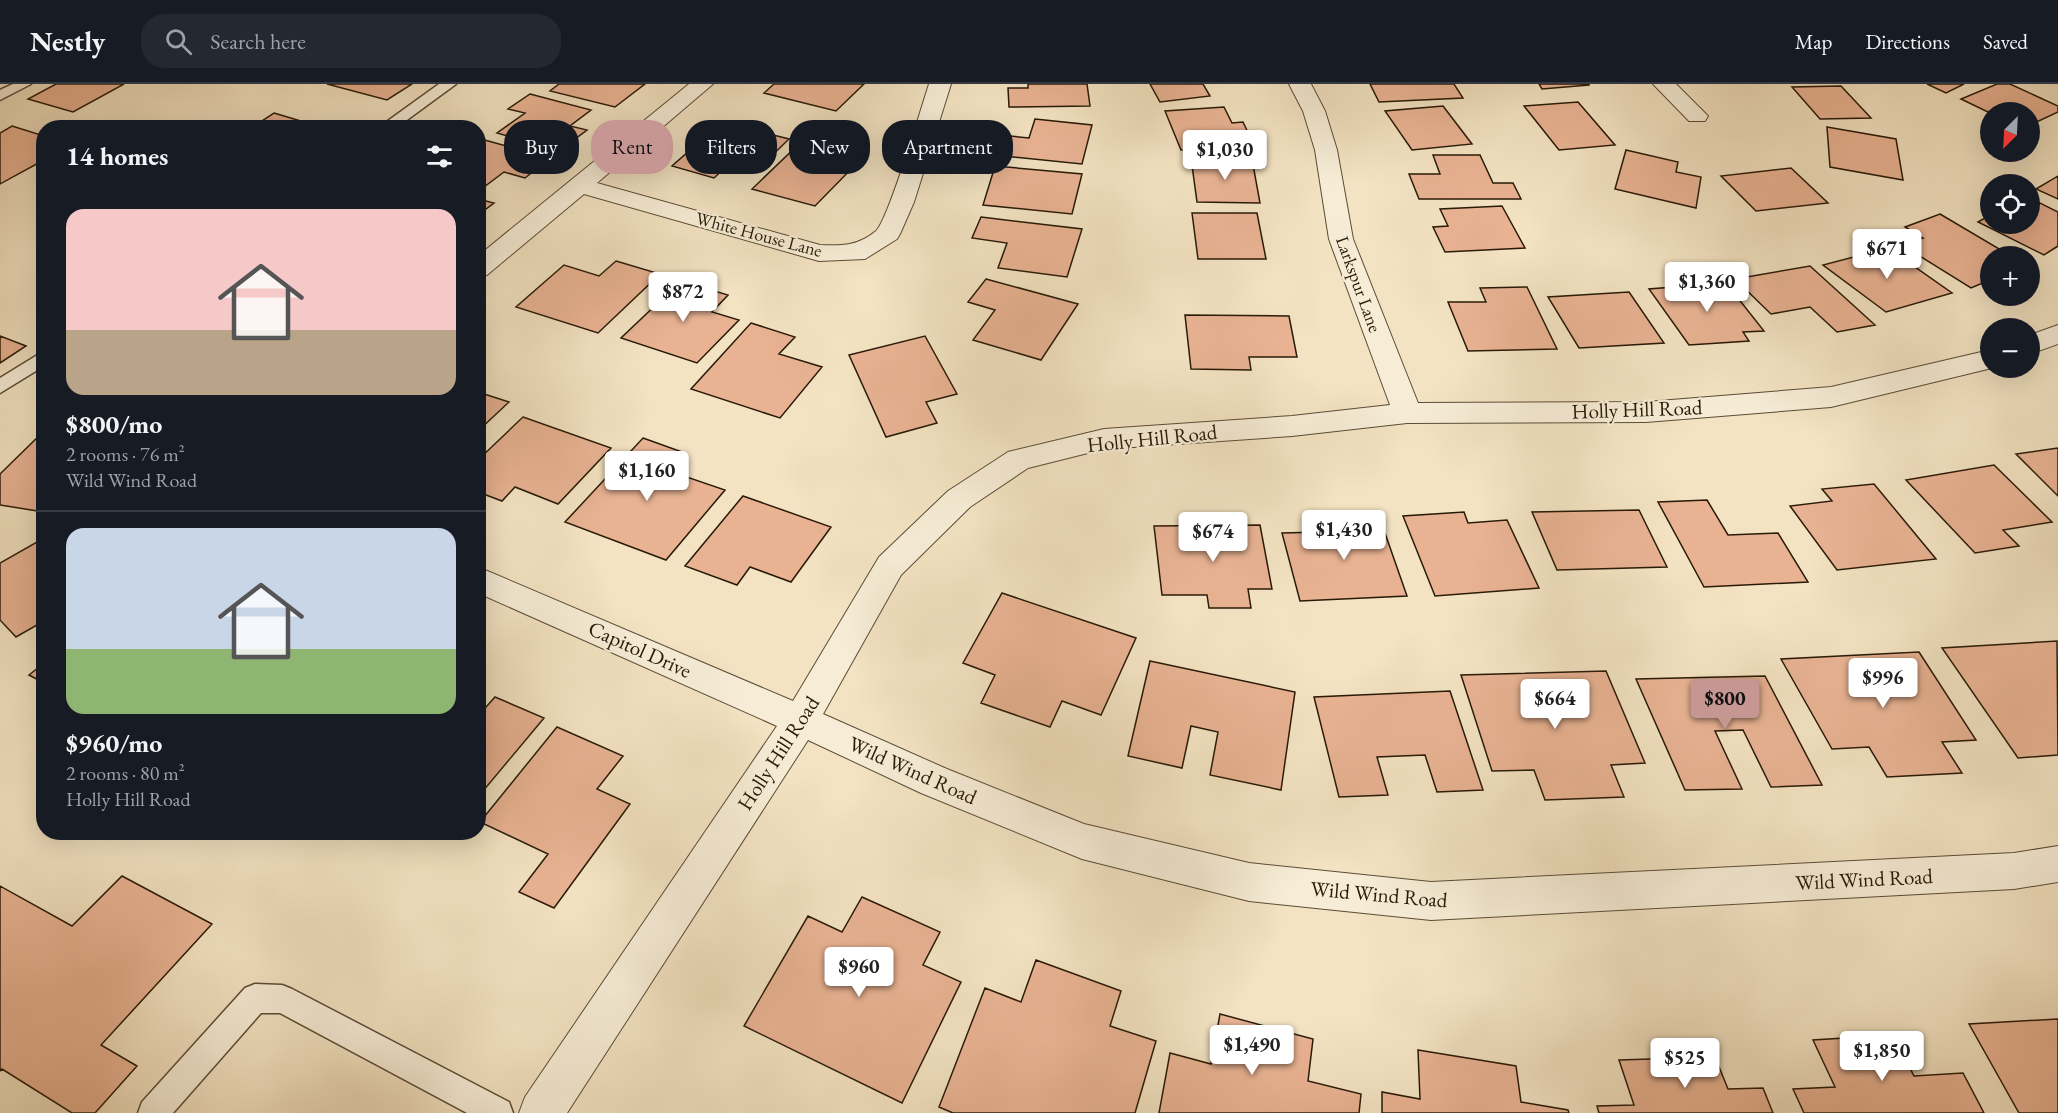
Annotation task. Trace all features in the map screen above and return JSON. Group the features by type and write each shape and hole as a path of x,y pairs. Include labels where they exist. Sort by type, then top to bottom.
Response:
{"street":[{"path":"486,262 702,84"},
{"name":"White House Lane","path":"579,185 819,253 856,254 888,234 902,202 940,84"},
{"name":"Larkspur Lane","path":"1300,84 1314,111 1326,150 1341,239 1407,413"},
{"path":"1664,84 1697,116"},
{"path":"2040,341 2058,334"},
{"name":"Holly Hill Road","path":"541,1113 801,720 890,566 959,499 1019,460 1104,439 1292,426 1407,413 1646,412 1831,397 1980,361"},
{"name":"Capitol Drive","path":"486,582 801,720"},
{"name":"Wild Wind Road","path":"801,720 934,782 1083,841 1261,883 1431,901 2014,871 2058,864"}],"lane":[{"path":"0,96 24,84"},
{"path":"397,120 449,84"},
{"path":"0,387 36,362"},
{"path":"153,1113 255,999 282,999 498,1113"}],"building":[{"path":"56,84 124,84 73,112 28,99"},
{"path":"327,84 412,84 387,100"},
{"path":"559,84 645,84 615,107 550,91"},
{"path":"774,84 864,84 836,111 764,93"},
{"path":"1028,84 1087,84 1090,106 1009,107 1008,88 1028,88"},
{"path":"1150,84 1203,84 1210,96 1160,102"},
{"path":"1370,84 1454,84 1463,98 1379,102"},
{"path":"1539,84 1589,84 1589,85 1542,89"},
{"path":"1927,84 1964,84 1946,93"},
{"path":"1997,84 2010,84 2058,106 2058,112 2040,120 2040,102 1980,102 1980,108 1961,99"},
{"path":"1841,86 1871,118 1820,119 1792,87"},
{"path":"530,94 591,110 578,120 515,120 525,113 508,109"},
{"path":"1578,102 1615,145 1559,150 1524,106"},
{"path":"1443,106 1472,144 1412,150 1385,111"},
{"path":"1224,107 1232,123 1243,122 1254,145 1181,150 1165,111"},
{"path":"274,113 297,120 263,120"},
{"path":"1035,119 1092,125 1082,164 1013,157 1013,136 1029,138"},
{"path":"12,126 36,134 36,164 0,184 0,133"},
{"path":"1827,127 1896,139 1903,180 1830,167"},
{"path":"504,128 504,135 497,133"},
{"path":"579,128 587,130 579,136"},
{"path":"777,136 789,139 777,151"},
{"path":"486,140 504,145 504,172 486,186"},
{"path":"1626,150 1678,162 1676,172 1701,177 1696,208 1615,189"},
{"path":"789,153 789,174 846,174 815,206 752,189 768,174 777,174 777,165"},
{"path":"685,155 685,170 673,165"},
{"path":"1433,155 1480,155 1493,183 1513,183 1521,199 1419,199 1409,174 1440,174"},
{"path":"1191,158 1252,159 1260,203 1197,202"},
{"path":"1013,168 1082,174 1072,214 983,205 993,174 1013,174"},
{"path":"1791,168 1828,203 1756,211 1721,176"},
{"path":"511,174 530,174 525,178"},
{"path":"700,174 718,174 714,178"},
{"path":"2058,176 2058,199 2040,191 2040,187"},
{"path":"486,201 494,203 486,209"},
{"path":"2040,203 2058,212 2058,246 2044,255 2040,253 2040,246 2026,246 2002,234 2040,234"},
{"path":"1502,206 1525,248 1445,252 1433,227 1448,226 1440,209"},
{"path":"1192,213 1257,213 1266,259 1198,259"},
{"path":"1940,214 1994,246 1980,246 1980,284 1971,288 1902,245 1923,238 1905,227"},
{"path":"981,217 1082,229 1067,277 998,268 1007,243 972,238"},
{"path":"1888,248 1952,293 1886,312 1823,265"},
{"path":"616,261 660,274 598,333 516,307 564,265 599,276"},
{"path":"1810,266 1875,325 1837,332 1810,307 1771,314 1735,279"},
{"path":"986,279 1078,304 1041,360 973,340 995,310 968,302"},
{"path":"681,281 728,295 712,312 739,320 697,363 621,338"},
{"path":"1726,283 1764,331 1743,332 1749,341 1689,345 1649,289"},
{"path":"1527,287 1557,349 1468,351 1448,302 1486,302 1480,288"},
{"path":"1629,292 1664,343 1579,348 1548,297"},
{"path":"1185,315 1289,316 1297,357 1249,357 1251,370 1191,369"},
{"path":"751,323 795,337 779,354 822,367 780,418 691,389"},
{"path":"0,336 26,346 0,363"},
{"path":"925,336 957,394 926,402 937,423 886,437 849,355"},
{"path":"486,395 509,402 486,424"},
{"path":"523,417 611,448 558,504 515,487 502,501 486,495 486,452"},
{"path":"643,438 685,453 669,471 725,490 666,560 565,522"},
{"path":"36,439 36,511 0,505 0,474"},
{"path":"2058,448 2058,496 2016,454"},
{"path":"1994,465 2052,522 2003,530 2019,546 1975,553 1906,480"},
{"path":"1874,484 1936,559 1837,570 1790,506 1832,501 1822,489"},
{"path":"743,496 831,527 791,582 750,567 737,585 685,566"},
{"path":"1707,500 1728,535 1778,533 1808,582 1704,587 1658,502"},
{"path":"1639,510 1667,567 1557,570 1532,512"},
{"path":"1464,512 1468,523 1507,520 1539,588 1435,596 1403,516"},
{"path":"1379,516 1407,596 1300,601 1282,533 1322,532 1317,519"},
{"path":"1260,525 1272,589 1248,589 1251,608 1209,608 1207,595 1162,595 1154,526"},
{"path":"36,543 36,626 16,637 0,620 0,563"},
{"path":"1002,593 1136,638 1101,715 1062,701 1050,727 981,703 995,675 963,663"},
{"path":"2057,641 2058,755 2018,758 1942,648"},
{"path":"1919,652 1976,740 1942,742 1962,773 1887,777 1869,747 1832,749 1781,659"},
{"path":"1150,661 1295,692 1281,790 1210,775 1218,732 1191,726 1182,768 1128,756"},
{"path":"36,669 36,679 29,675"},
{"path":"1606,671 1645,763 1611,765 1624,797 1545,800 1534,770 1492,771 1461,675"},
{"path":"1765,676 1822,785 1771,787 1743,730 1715,731 1742,789 1685,790 1636,679"},
{"path":"1450,691 1483,790 1437,792 1425,755 1377,757 1388,795 1339,797 1314,697"},
{"path":"495,697 544,718 486,787 486,707"},
{"path":"557,727 623,756 597,789 630,804 554,908 519,892 548,854 486,825 486,815"},
{"path":"122,876 212,924 101,1045 137,1066 95,1113 72,1113 2,1069 0,1071 0,886 72,926"},
{"path":"862,897 940,932 923,965 961,982 902,1103 744,1026 808,916 842,932"},
{"path":"1036,960 1121,991 1110,1026 1156,1041 1135,1113 953,1113 939,1107 985,988 1021,1002"},
{"path":"1220,1014 1313,1039 1308,1081 1361,1094 1359,1113 1159,1113 1170,1053 1211,1064"},
{"path":"2058,1019 2058,1113 2019,1113 1969,1024"},
{"path":"1893,1035 1914,1076 1963,1073 1984,1113 1804,1113 1793,1089 1835,1087 1813,1040"},
{"path":"1418,1050 1516,1066 1521,1102 1568,1110 1569,1113 1382,1113 1382,1092 1420,1099"},
{"path":"1715,1057 1728,1089 1763,1088 1773,1113 1599,1113 1597,1106 1634,1105 1619,1060"}]}
